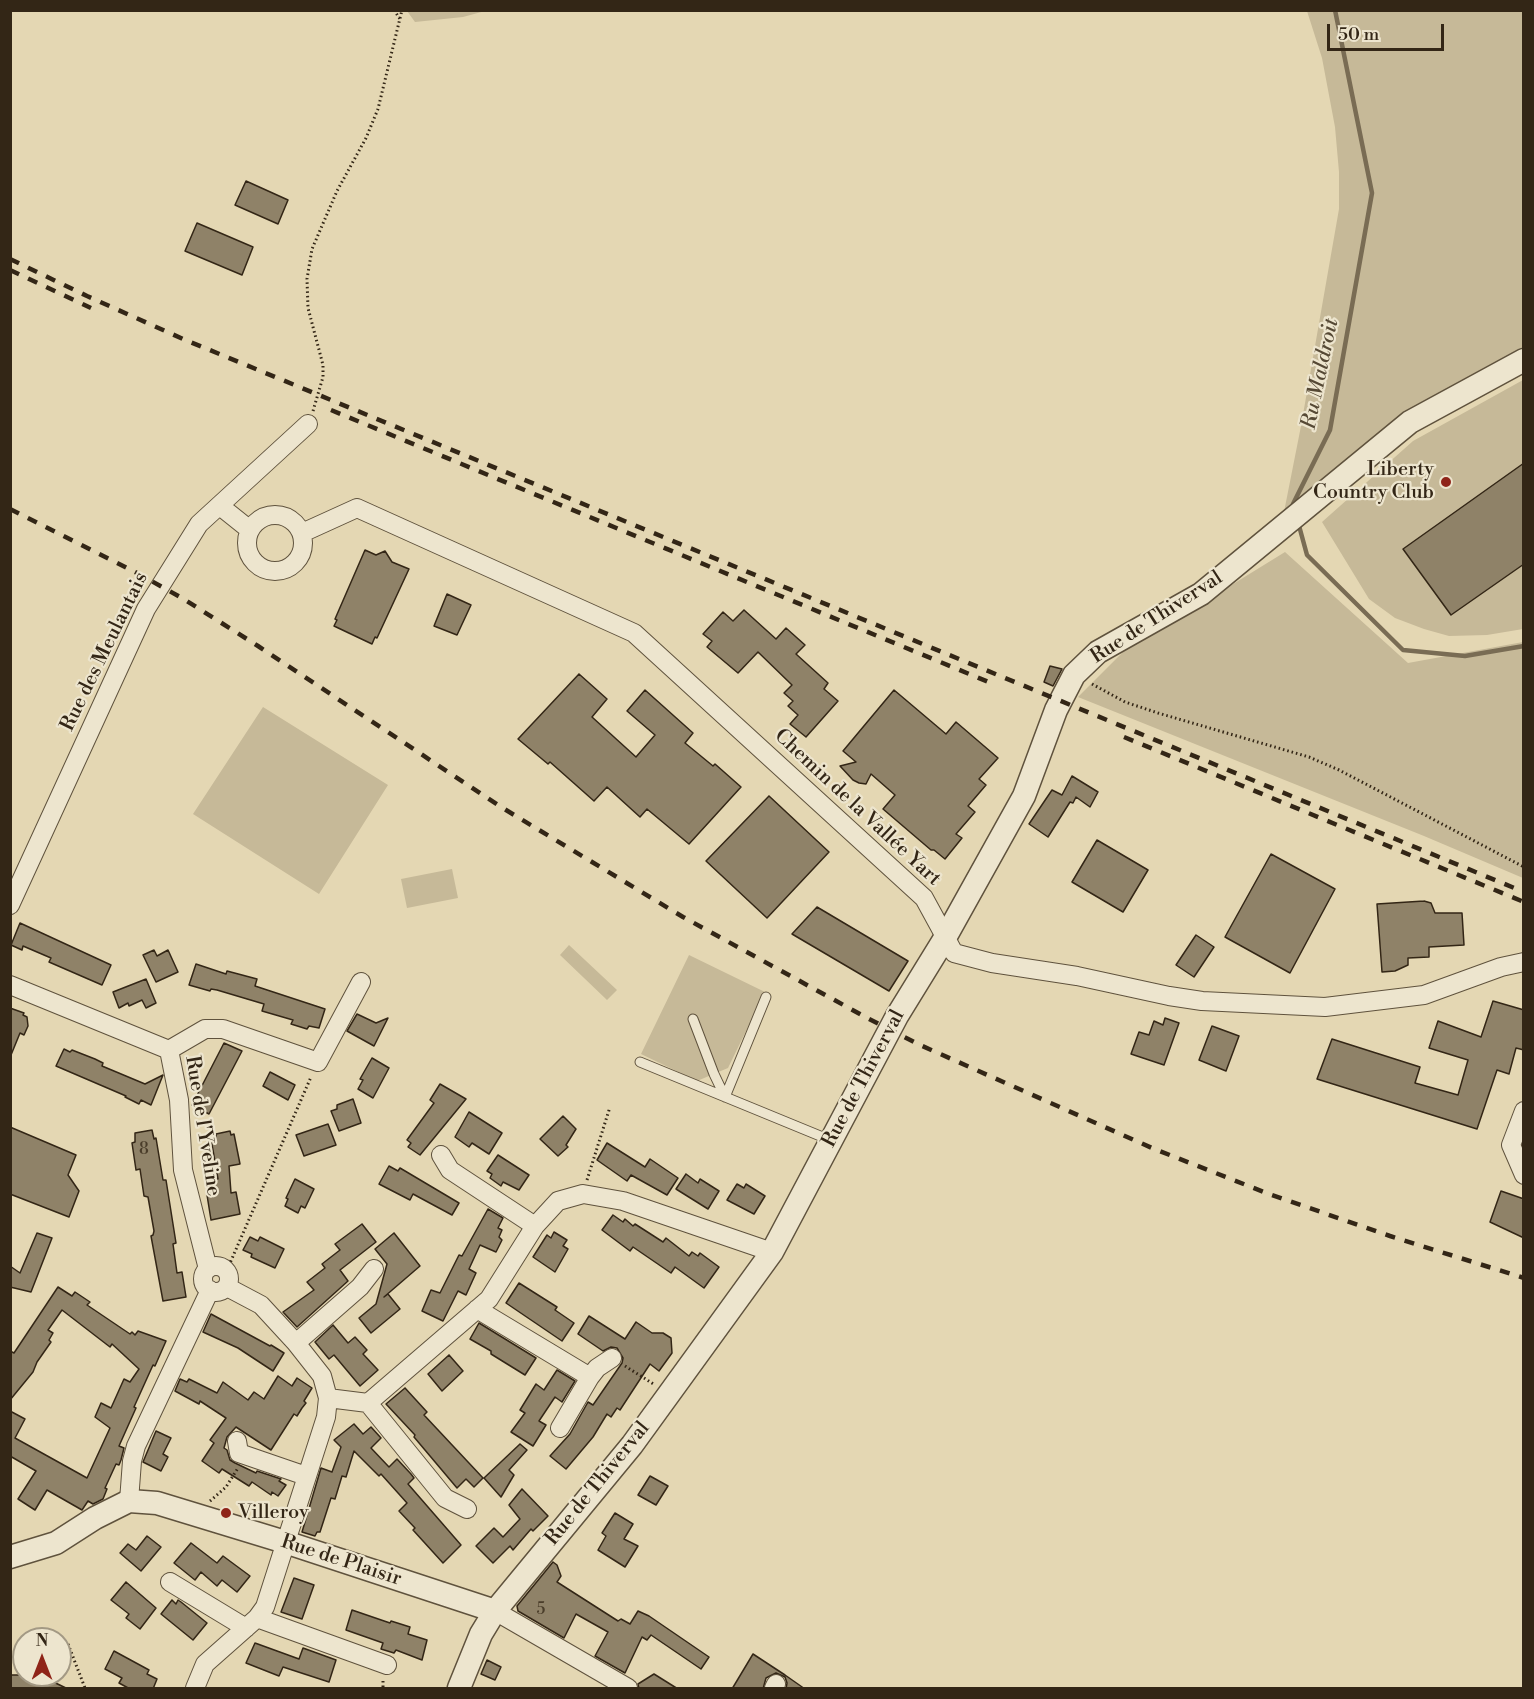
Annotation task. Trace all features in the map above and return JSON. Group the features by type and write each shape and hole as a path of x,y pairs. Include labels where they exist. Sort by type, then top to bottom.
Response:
{"street":[{"name":"Rue de Thiverval","path":"459,1689 481,1634 495,1611 632,1445 772,1252 897,1016 945,938 1024,796 1056,710 1074,675 1098,652 1201,594 1410,422 1524,360"},
{"name":"Rue des Meulantais","path":"10,905 146,609 199,524 308,423"},
{"path":"220,506 250,530"},
{"name":"Chemin de la Vallée Yart","path":"302,533 357,508 634,633 924,898 954,953 992,963 1077,976 1202,1001 1325,1007 1424,995 1501,967 1524,962"},
{"path":"272,514 291,519 302,533 304,543 298,560 283,570 264,569 250,557 247,548 250,530 255,522 272,514"},
{"path":"169,1050 205,1029 223,1029 318,1062 362,982"},
{"name":"Rue de l'Yveline","path":"10,985 169,1050 179,1100 183,1170 208,1269 203,1281 221,1282"},
{"path":"1524,1111 1511,1145 1524,1175"},
{"path":"441,1155 450,1170 535,1226"},
{"path":"369,1403 489,1299 535,1226 558,1201 583,1194 623,1201 772,1252"},
{"path":"296,1343 360,1287 374,1269"},
{"path":"10,1557 56,1543 95,1518 129,1501 132,1461 136,1446 221,1282 261,1305 322,1376 328,1398 326,1417 265,1607 251,1623 205,1664 195,1689"},
{"path":"477,1309 590,1377"},
{"path":"560,1428 590,1377 597,1368 612,1358"},
{"path":"328,1398 369,1403 445,1498 467,1509"},
{"path":"241,1448 306,1476"},
{"name":"Rue de Plaisir","path":"129,1501 157,1503 201,1516 495,1611 628,1689"},
{"path":"170,1582 251,1623 387,1665"}],"lane":[{"path":"725,1097 766,997"},
{"path":"693,1019 725,1097"},
{"path":"640,1062 832,1140"}],"path":[{"path":"394,10 400,19"},
{"path":"308,423 323,377 323,364 308,308 307,279 312,249 337,190 366,138 378,109 402,10"},
{"path":"1074,675 1125,702 1309,757 1339,770 1524,867"},
{"path":"221,1282 318,1062"},
{"path":"583,1194 610,1107"},
{"path":"612,1358 669,1394"},
{"path":"201,1516 212,1498 226,1487 241,1448"},
{"path":"72,1655 85,1689"}],"shaded area":[{"path":"407,11 485,11 463,17 415,22"},
{"path":"1307,11 1523,11 1523,360 1284,512 1339,209 1339,172 1335,127 1322,58"},
{"name":"Liberty Country Club","path":"1523,380 1523,629 1487,635 1449,636 1395,618 1369,599 1322,522 1413,441"},
{"path":"1285,552 1408,663 1523,642 1523,878 1078,697 1123,652"},
{"path":"263,707 388,785 319,894 193,814"},
{"path":"452,869 458,898 407,908 401,879"},
{"path":"569,945 617,990 607,1000 560,955"},
{"path":"689,955 765,992 728,1068 697,1081 641,1054"}],"building":[{"path":"246,181 288,200 278,224 235,205"},
{"path":"197,223 253,247 242,275 185,251"},
{"path":"1524,463 1524,564 1451,615 1403,549"},
{"path":"365,550 376,555 385,551 392,562 409,569 377,638 375,637 372,644 334,626"},
{"path":"447,594 471,605 457,635 434,626"},
{"path":"744,610 776,639 786,628 805,645 796,654 828,683 824,689 838,701 806,737 790,724 798,715 788,706 793,701 784,693 792,685 758,652 738,673 707,647 712,641 703,634 723,612 733,621"},
{"path":"1050,666 1062,669 1053,686 1044,682"},
{"path":"579,674 607,699 592,717 636,757 655,735 627,711 645,690 693,733 685,743 713,766 715,764 741,787 689,844 647,809 640,817 607,787 594,801 550,762 548,764 518,739"},
{"path":"894,690 946,734 956,722 998,758 979,779 986,785 968,806 975,812 956,834 962,838 945,859 883,809 895,795 871,774 866,784 859,783 840,766 856,762 843,751"},
{"path":"1072,776 1098,792 1090,807 1076,797 1073,803 1070,802 1048,837 1029,824 1052,790 1062,795"},
{"path":"769,796 829,852 767,918 706,861"},
{"path":"1097,840 1148,870 1123,912 1072,882"},
{"path":"1271,854 1335,889 1290,973 1225,937"},
{"path":"1424,901 1431,903 1435,913 1462,913 1464,945 1429,947 1429,957 1408,958 1408,965 1395,971 1382,972 1377,904"},
{"path":"817,907 908,961 889,991 792,934"},
{"path":"20,923 111,965 102,985 49,962 51,958 23,946 22,950 11,945"},
{"path":"1196,935 1214,947 1194,977 1176,965"},
{"path":"154,950 157,956 168,950 178,972 156,982 143,955"},
{"path":"196,964 226,974 227,971 257,979 255,986 325,1009 319,1028 309,1026 307,1029 291,1024 293,1020 262,1011 264,1004 217,990 211,989 210,991 189,985"},
{"path":"146,979 156,1003 146,1008 142,1000 119,1008 113,992"},
{"path":"1493,1001 1524,1010 1524,1050 1516,1048 1509,1074 1497,1070 1477,1129 1317,1079 1332,1039 1420,1067 1415,1083 1458,1095 1468,1060 1429,1048 1438,1021 1481,1037"},
{"path":"10,1008 24,1013 28,1026 24,1035 20,1033 11,1055"},
{"path":"357,1014 376,1023 388,1018 374,1046 347,1031"},
{"path":"1165,1018 1179,1023 1164,1065 1131,1054 1139,1032 1149,1035 1154,1021 1163,1025"},
{"path":"1212,1026 1239,1036 1226,1071 1199,1060"},
{"path":"224,1043 242,1051 209,1114 192,1105"},
{"path":"64,1049 95,1059 103,1063 102,1066 145,1084 163,1075 151,1105 141,1100 139,1104 126,1096 56,1066"},
{"path":"372,1058 389,1068 373,1098 358,1089 363,1080 360,1079"},
{"path":"270,1072 295,1085 288,1100 263,1086"},
{"path":"440,1084 466,1099 420,1155 408,1147 411,1143 407,1140 434,1103 430,1100"},
{"path":"353,1099 361,1123 339,1131 331,1111 337,1109 337,1105"},
{"path":"469,1112 502,1133 489,1154 472,1143 469,1147 455,1137"},
{"path":"563,1116 576,1129 566,1145 568,1147 558,1156 540,1139"},
{"path":"328,1124 336,1145 304,1156 296,1135"},
{"path":"10,1127 76,1155 68,1175 79,1191 69,1217 10,1194"},
{"path":"152,1130 154,1139 156,1138 163,1180 166,1180 176,1243 173,1244 177,1273 182,1272 186,1297 163,1301 151,1236 154,1231 148,1197 144,1196 140,1169 136,1170 132,1143 135,1142 135,1133"},
{"path":"230,1131 231,1135 234,1134 240,1164 229,1166 231,1193 236,1192 240,1214 211,1220 207,1195 210,1194 208,1181 218,1179 211,1139 216,1138 216,1134"},
{"path":"607,1143 645,1167 650,1159 678,1178 667,1195 631,1175 627,1181 597,1160"},
{"path":"498,1155 529,1175 519,1190 503,1182 501,1186 490,1178 492,1174 487,1171"},
{"path":"389,1166 398,1171 400,1168 459,1203 452,1215 413,1194 410,1200 379,1184"},
{"path":"686,1174 698,1183 700,1179 719,1191 708,1209 676,1189"},
{"path":"295,1179 314,1189 305,1208 301,1206 298,1213 285,1206 288,1199 286,1198"},
{"path":"737,1184 744,1188 746,1184 765,1196 754,1214 727,1200"},
{"path":"1501,1191 1524,1199 1524,1238 1490,1222"},
{"path":"488,1209 503,1218 498,1228 502,1230 499,1237 502,1240 496,1252 480,1245 469,1269 476,1273 466,1295 458,1291 443,1321 422,1311 431,1290 440,1293 459,1255 462,1256"},
{"path":"613,1215 623,1222 625,1219 633,1226 635,1224 663,1242 666,1238 689,1256 692,1252 698,1256 700,1253 719,1267 704,1288 675,1267 671,1273 633,1247 630,1251 602,1230"},
{"path":"362,1224 376,1242 340,1270 348,1281 297,1327 283,1312 314,1290 307,1282 325,1268 322,1264 340,1250 335,1244"},
{"path":"554,1232 567,1240 563,1246 568,1249 555,1272 533,1257 547,1235 551,1238"},
{"path":"37,1233 52,1238 31,1292 10,1287 10,1266 20,1273"},
{"path":"394,1233 420,1266 384,1297 388,1294 400,1309 371,1333 359,1318 376,1304 387,1264 375,1249"},
{"path":"250,1237 258,1241 260,1237 284,1249 275,1268 251,1257 252,1254 243,1250"},
{"path":"519,1283 557,1307 555,1310 574,1323 562,1341 506,1303"},
{"path":"58,1287 72,1296 75,1292 90,1302 87,1305 130,1334 132,1332 135,1335 138,1331 166,1341 134,1407 136,1408 119,1446 124,1448 121,1460 119,1465 116,1464 105,1488 107,1489 103,1499 93,1504 88,1501 82,1510 47,1490 35,1510 18,1499 36,1471 10,1456 10,1411 25,1419 15,1438 87,1478 110,1428 95,1417 101,1403 111,1408 124,1379 130,1382 139,1369 112,1344 110,1347 62,1310 48,1330 53,1333 49,1340 51,1342 33,1372 10,1400 10,1351 14,1353"},
{"path":"211,1314 284,1353 273,1371 238,1348 203,1332"},
{"path":"589,1316 625,1339 636,1322 652,1333 663,1333 671,1338 672,1353 659,1371 650,1364 620,1410 617,1408 611,1417 607,1414 593,1437 566,1469 550,1456 570,1434 588,1402 593,1405 622,1363 623,1358 617,1348 611,1347 603,1351 578,1334"},
{"path":"479,1323 536,1358 525,1375 470,1339"},
{"path":"333,1325 348,1343 355,1337 367,1350 363,1354 378,1370 360,1386 334,1355 329,1359 315,1342"},
{"path":"449,1355 463,1371 442,1391 428,1374"},
{"path":"557,1370 575,1381 562,1402 555,1397 539,1421 546,1425 533,1446 511,1432 525,1413 520,1410 536,1384 544,1390"},
{"path":"278,1376 292,1386 297,1378 312,1388 297,1416 294,1414 271,1450 236,1427 227,1437 224,1448 230,1460 235,1463 256,1473 257,1471 281,1479 279,1481 286,1485 278,1496 272,1492 271,1495 252,1482 249,1486 222,1469 219,1473 202,1461 214,1443 210,1440 226,1418 200,1401 199,1404 175,1391 180,1379 187,1382 189,1379 217,1393 223,1382 248,1400 254,1392 264,1399"},
{"path":"405,1388 427,1412 424,1415 483,1478 474,1487 466,1479 457,1488 414,1437 415,1435 386,1404"},
{"path":"354,1424 363,1434 371,1427 381,1438 371,1448 389,1467 397,1459 411,1474 414,1478 408,1484 461,1545 443,1563 399,1511 407,1503 381,1474 379,1476 354,1451 346,1477 342,1476 335,1499 331,1498 320,1532 317,1532 315,1536 302,1532 321,1468 332,1472 341,1447 334,1440"},
{"path":"156,1431 171,1438 163,1454 168,1457 161,1471 143,1462"},
{"path":"520,1444 527,1450 509,1470 514,1475 501,1497 484,1478"},
{"path":"650,1476 668,1486 656,1505 638,1495"},
{"path":"522,1489 548,1516 533,1531 531,1529 513,1550 510,1546 493,1563 476,1546 494,1528 503,1537 520,1519 509,1505"},
{"path":"615,1513 633,1524 624,1539 638,1546 625,1567 598,1550 606,1536 602,1533"},
{"path":"147,1536 161,1547 141,1571 120,1553 128,1544 136,1550"},
{"path":"191,1543 217,1563 223,1556 250,1576 237,1592 222,1580 217,1586 201,1572 195,1580 174,1563"},
{"path":"553,1562 557,1565 561,1576 557,1582 618,1621 621,1619 630,1624 638,1611 709,1657 701,1669 651,1635 647,1640 642,1637 625,1673 595,1656 608,1632 576,1614 564,1638 518,1611 517,1606"},
{"path":"294,1578 314,1585 302,1619 281,1612"},
{"path":"126,1582 156,1608 140,1629 126,1618 129,1614 111,1600"},
{"path":"172,1600 176,1604 178,1600 207,1623 193,1640 161,1614"},
{"path":"352,1610 410,1627 408,1634 427,1640 422,1660 396,1650 394,1653 381,1649 383,1643 346,1630"},
{"path":"255,1643 299,1659 303,1648 336,1660 329,1682 283,1667 279,1676 246,1663"},
{"path":"114,1651 149,1670 147,1674 157,1679 153,1689 130,1689 119,1683 122,1678 105,1669"},
{"path":"753,1654 805,1689 786,1689 785,1677 776,1673 766,1678 763,1689 732,1689"},
{"path":"487,1660 501,1667 495,1680 481,1674"},
{"path":"654,1674 678,1689 639,1689 638,1684"},
{"path":"10,1675 12,1675 12,1687 64,1687 68,1689 10,1689"}],"waterway":[{"name":"Ru Maldroit","path":"1294,508 1293,504 1330,430 1372,193 1335,10"},
{"name":"Ru Maldroit","path":"1298,522 1307,555 1403,650 1465,656 1524,646"}],"railway":[{"path":"10,259 183,339 1524,892"},
{"path":"10,270 91,308"},
{"path":"331,410 991,683"},
{"path":"10,509 182,598 501,807 683,917 920,1045 1152,1148 1269,1194 1390,1236 1524,1278"},
{"path":"1124,737 1524,902"}],"place":[{"name":"Liberty Country Club","path":"1446,482"},
{"name":"Villeroy","path":"226,1513"}]}
